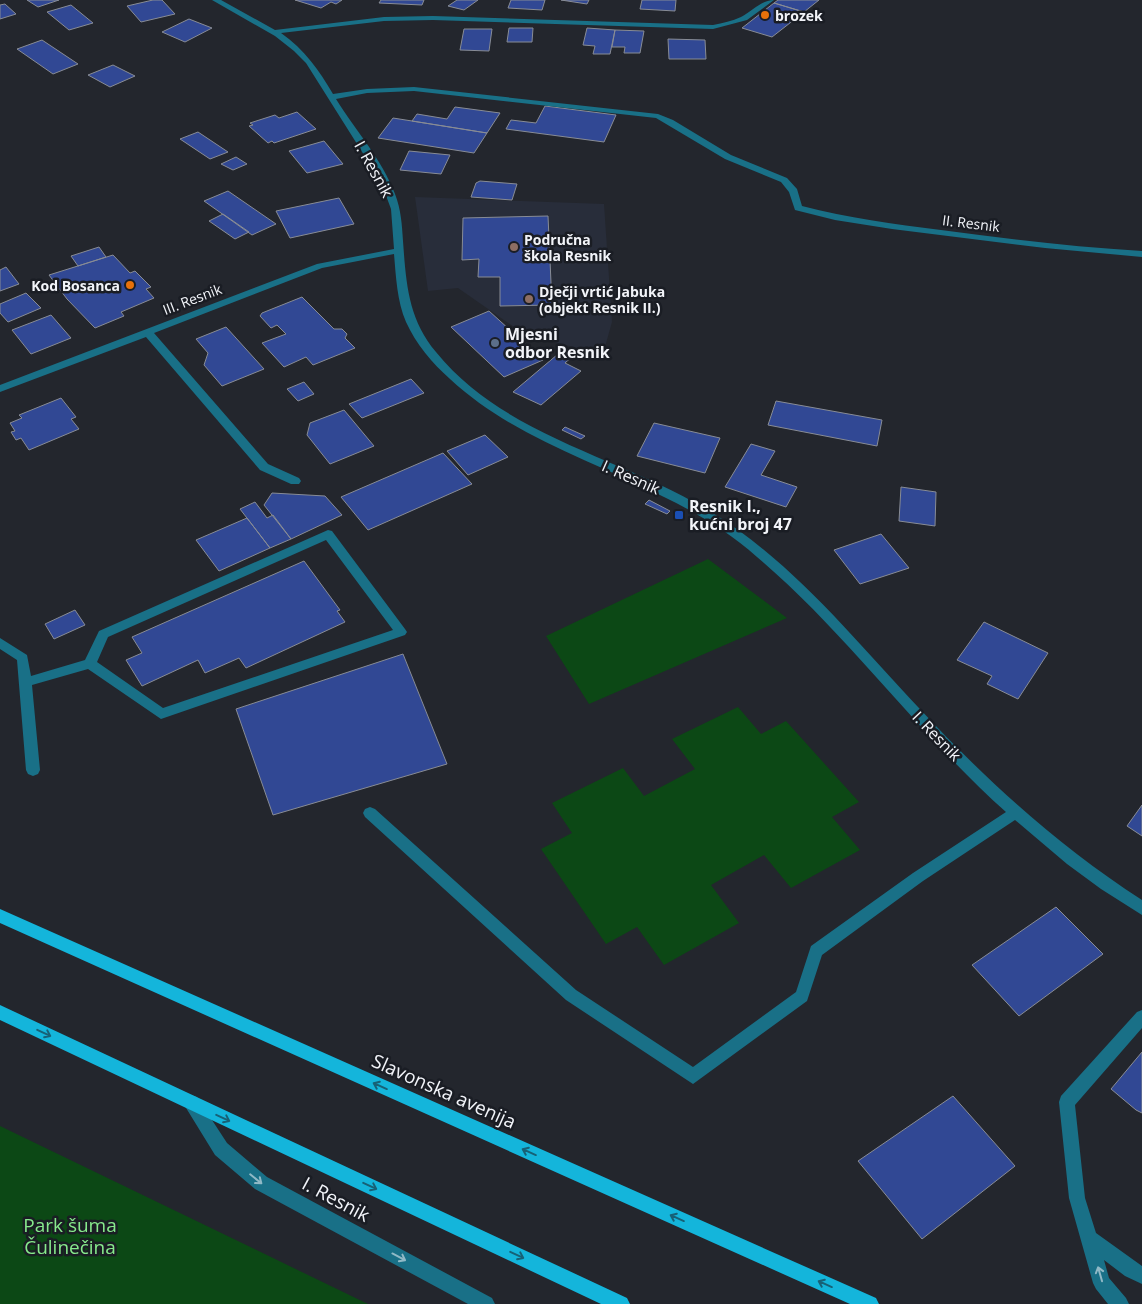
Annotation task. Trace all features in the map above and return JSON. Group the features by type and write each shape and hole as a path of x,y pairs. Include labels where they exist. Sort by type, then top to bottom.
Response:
{"main road":[{"name":"Slavonska avenija","path":"0,916 870,1304"},
{"path":"0,1012 621,1304"}],"street":[{"name":"I. Resnik","path":"216,0 275,32 296,48 311,64 386,183 394,205 405,304 411,321 430,352 459,382 491,408 519,424 671,495 740,536 788,576 920,719 982,782 1090,874 1142,908"},
{"path":"275,32 404,18 714,27 734,24 754,14 770,0"},
{"name":"II. Resnik","path":"331,97 367,91 414,89 658,116 678,125 718,152 779,177 788,183 794,192 798,208 827,216 927,231 1073,250 1142,254"},
{"name":"III. Resnik","path":"0,389 320,266 398,251"},
{"path":"147,332 264,467 295,481"},
{"path":"26,682 90,664 104,634 328,534 401,632 161,714 90,664"},
{"path":"0,643 23,658 33,770"},
{"path":"370,812 571,994 693,1076 802,996 816,951 918,877 1017,812"},
{"path":"1120,1304 1102,1283 1077,1198 1067,1102 1142,1017"},
{"name":"I. Resnik","path":"191,1103 221,1149 261,1183 486,1304"},
{"path":"1090,1239 1131,1270 1142,1275"}],"shaded area":[{"name":"Područna škola Resnik","path":"415,197 604,204 612,322 603,354 527,336 458,288 428,291"}],"green space":[{"path":"708,559 787,618 589,704 546,636"},
{"path":"738,707 761,734 786,721 859,802 832,817 860,850 791,888 764,855 711,885 739,923 664,965 637,927 606,944 541,849 572,833 552,803 623,768 644,796 695,769 672,739"},
{"name":"Park šuma Čulinečina","path":"0,1126 368,1304 0,1304"}],"building":[{"path":"27,0 59,0 38,7"},
{"path":"153,0 162,0 175,14 141,22 127,6"},
{"path":"295,0 342,0 336,4 331,2 321,8"},
{"path":"381,0 424,0 422,5 379,3"},
{"path":"457,0 478,0 464,10 448,6"},
{"path":"511,0 545,0 542,10 508,8"},
{"path":"561,0 589,0 587,4"},
{"path":"642,0 676,0 675,11 640,9"},
{"path":"778,0 819,0 804,12 774,3"},
{"path":"774,3 804,12 772,37 742,28"},
{"path":"5,4 16,14 0,19 0,5"},
{"path":"71,5 93,23 69,30 47,12"},
{"path":"189,19 212,28 185,42 162,32"},
{"path":"509,28 533,28 532,42 507,42"},
{"path":"587,28 615,30 610,54 593,54 595,46 583,45"},
{"path":"464,29 492,29 489,51 460,50"},
{"path":"615,30 644,31 640,53 624,53 625,47 612,47"},
{"path":"668,39 705,40 706,59 669,59"},
{"path":"42,40 78,64 53,74 17,49"},
{"path":"113,65 135,76 110,87 88,75"},
{"path":"545,106 616,115 604,142 506,129 511,120 536,123"},
{"path":"455,107 500,113 487,133 412,121 417,114 447,119"},
{"path":"297,112 316,129 274,143 272,141 268,143 249,126 253,125 250,123 275,115 279,118"},
{"path":"393,118 487,133 474,153 378,138"},
{"path":"198,132 228,152 210,159 180,139"},
{"path":"324,141 343,164 307,173 289,151"},
{"path":"409,151 450,155 441,174 400,170"},
{"path":"236,157 247,164 233,170 221,164"},
{"path":"480,181 517,184 512,200 471,197 476,183"},
{"path":"228,191 276,224 252,235 204,201"},
{"path":"339,198 354,224 290,238 276,211"},
{"path":"223,214 249,232 235,239 209,221"},
{"path":"548,216 552,305 500,306 500,277 478,277 479,259 462,260 463,218"},
{"path":"99,247 106,257 78,266 71,256"},
{"path":"113,255 130,273 135,271 151,287 146,289 154,298 121,312 124,316 95,328 67,299 49,275"},
{"path":"6,267 19,284 0,291 0,270"},
{"path":"26,293 41,308 8,322 0,313 0,304"},
{"path":"302,297 334,329 342,329 347,334 345,338 355,348 313,365 306,357 284,367 262,343 286,334 277,325 271,328 260,316 262,313"},
{"path":"489,311 543,360 504,377 451,327"},
{"path":"51,315 71,338 31,354 12,330"},
{"path":"226,327 264,369 222,386 204,365 208,353 196,339"},
{"path":"564,349 575,354 565,363 581,371 541,405 513,392"},
{"path":"411,379 424,393 362,418 349,404"},
{"path":"304,382 314,394 298,401 287,389"},
{"path":"61,398 76,417 71,419 79,429 29,450 21,438 16,440 11,432 15,431 10,423 22,418 19,415"},
{"path":"776,401 882,420 877,446 768,425"},
{"path":"344,410 374,446 330,464 307,435 310,423"},
{"path":"654,423 720,438 705,473 637,456"},
{"path":"565,427 585,436 581,439 562,430"},
{"path":"485,435 508,457 468,475 447,451"},
{"path":"751,444 775,451 761,475 797,487 786,507 725,487"},
{"path":"443,453 472,484 368,530 341,497"},
{"path":"901,487 936,492 935,526 899,521"},
{"path":"272,493 325,496 342,515 291,539 264,505"},
{"path":"649,500 670,511 667,514 645,504"},
{"path":"255,502 267,518 273,515 291,539 270,548 240,509"},
{"path":"247,518 270,548 219,571 196,540"},
{"path":"881,534 909,568 860,584 834,550"},
{"path":"304,561 340,610 337,611 345,622 246,668 239,658 205,673 198,660 142,686 126,660 142,653 132,637"},
{"path":"75,610 85,625 54,639 45,624"},
{"path":"984,622 1048,653 1018,699 987,684 992,676 957,660"},
{"path":"403,654 447,764 273,815 236,709"},
{"path":"1142,805 1142,836 1127,826"},
{"path":"1056,907 1103,954 1019,1016 972,965"},
{"path":"1142,1052 1142,1113 1111,1089"},
{"path":"953,1096 1015,1166 922,1239 858,1161"}],"place":[{"name":"brozek","path":"765,15"},
{"name":"Područna škola Resnik","path":"514,247"},
{"name":"Kod Bosanca","path":"130,285"},
{"name":"Dječji vrtić Jabuka (objekt Resnik II.)","path":"529,299"},
{"name":"Mjesni odbor Resnik","path":"495,343"},
{"name":"Resnik I., kućni broj 47","path":"679,515"}]}
